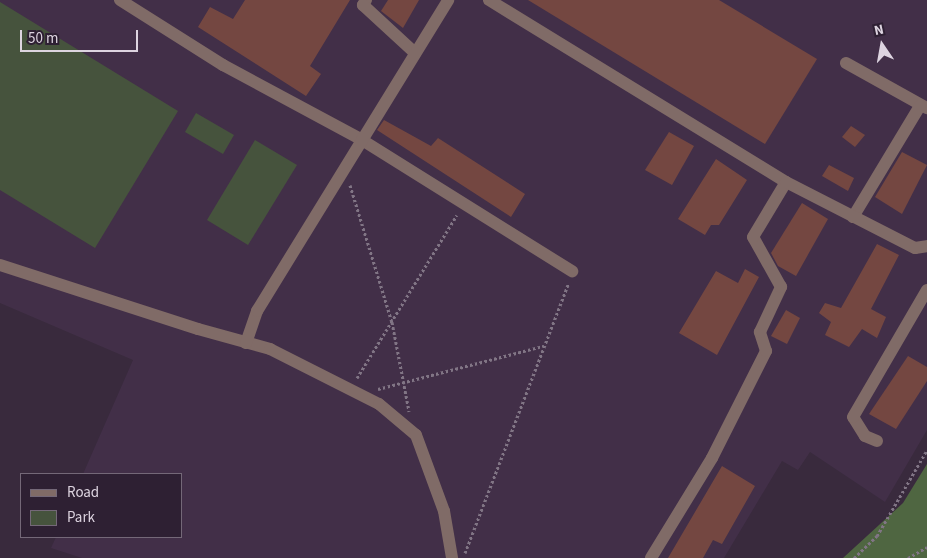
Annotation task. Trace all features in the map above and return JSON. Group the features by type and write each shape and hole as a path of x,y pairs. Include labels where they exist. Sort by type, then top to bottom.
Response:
{"street":[{"path":"120,0 223,64 362,140 572,271"},
{"path":"366,0 363,5 415,53"},
{"path":"246,342 257,312 448,0"},
{"path":"489,0 786,182 915,248 927,246"},
{"path":"846,63 924,107 853,217"},
{"path":"651,558 712,458 766,351 760,332 781,287 753,237 786,182"},
{"path":"0,265 270,349 379,404 416,435 444,511 452,558"},
{"path":"877,441 865,436 853,417 927,290"}],"path":[{"path":"345,168 392,322 405,380 412,431"},
{"path":"356,392 392,322 465,203"},
{"path":"463,558 572,271"},
{"path":"356,392 544,346"},
{"path":"854,558 877,536 927,450"},
{"path":"908,558 927,547"}],"shaded area":[{"path":"0,0 927,0 927,430 885,502 810,452 798,470 782,461 724,558 82,558 51,548 56,538 182,538 182,473 83,473 133,360 0,303"}],"green space":[{"path":"0,2 178,111 95,248 0,190"},
{"path":"196,113 234,135 223,154 185,132"},
{"path":"255,140 297,165 248,245 207,220"},
{"path":"927,464 927,558 843,558 903,503"}],"building":[{"path":"245,0 350,0 310,66 321,74 306,96 198,27 210,7 233,19"},
{"path":"388,0 419,0 403,28 381,11"},
{"path":"528,0 719,0 817,59 765,144"},
{"path":"384,120 431,146 438,138 525,194 511,217 377,130"},
{"path":"851,126 865,135 855,147 842,137"},
{"path":"669,132 694,146 672,185 645,170"},
{"path":"902,152 927,165 902,214 875,197"},
{"path":"716,159 747,180 719,225 711,225 705,235 678,219"},
{"path":"829,165 854,178 848,191 822,176"},
{"path":"802,203 828,219 796,276 778,266 771,253"},
{"path":"877,244 899,255 871,309 886,317 877,338 862,329 849,347 825,335 831,322 819,313 825,303 841,308"},
{"path":"745,269 759,277 717,355 679,333 716,271 738,283"},
{"path":"786,310 800,318 787,344 771,336"},
{"path":"908,356 927,367 927,381 896,429 869,414"},
{"path":"722,466 755,486 722,544 713,540 703,558 668,558"}]}
